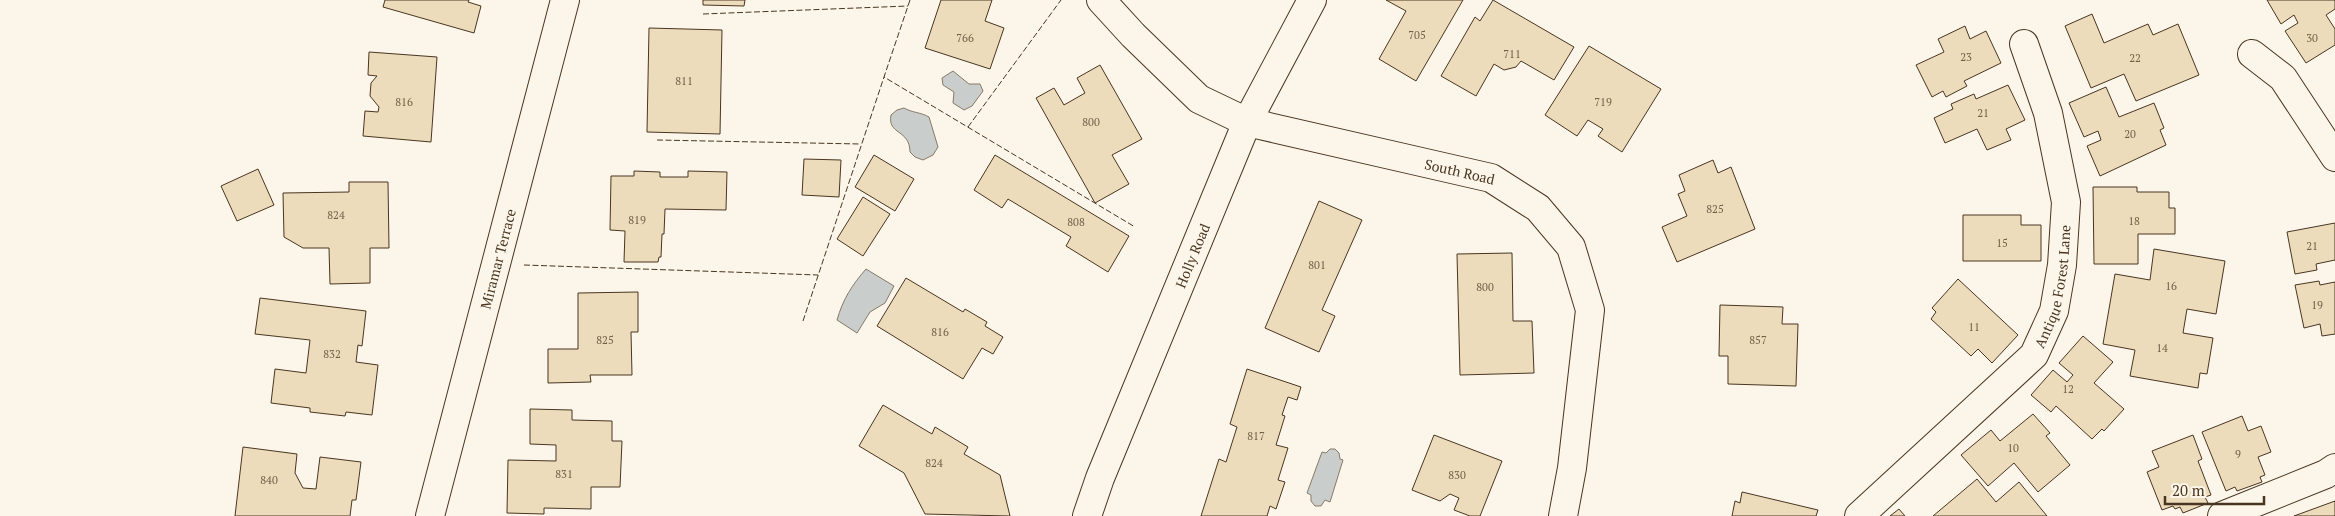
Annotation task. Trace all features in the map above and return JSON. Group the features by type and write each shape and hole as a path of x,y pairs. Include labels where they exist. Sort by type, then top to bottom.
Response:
{"street":[{"name":"Miramar Terrace","path":"430,516 565,0"},
{"name":"South Road","path":"1101,0 1133,35 1199,99 1247,122 1491,178 1538,208 1571,247 1590,310 1572,468 1563,516"},
{"name":"Holly Road","path":"1087,516 1100,478 1247,122 1312,0"},
{"name":"Antique Forest Lane","path":"1859,516 2034,355 2054,310 2062,265 2066,202 2048,113 2024,44"},
{"path":"2252,54 2283,78 2335,158"},
{"path":"2222,516 2326,474 2335,468"}],"shaded area":[{"path":"953,71 969,84 980,84 983,91 972,106 964,110 953,103 954,92 943,85 942,78"},
{"path":"904,108 929,117 938,147 933,155 923,160 915,157 910,152 906,139 892,126 891,115 897,110"},
{"path":"866,269 894,286 885,303 870,312 857,333 837,320 842,305 856,281"},
{"path":"1330,449 1335,449 1339,453 1340,459 1343,460 1330,502 1325,500 1321,506 1315,506 1311,501 1311,495 1307,493 1322,452 1326,453"}],"building":[{"path":"385,0 469,0 468,2 481,6 474,33 383,7"},
{"path":"703,0 745,0 744,6 703,5"},
{"path":"941,0 992,0 985,21 1004,28 990,69 925,48"},
{"path":"1386,0 1463,0 1416,81 1379,59 1406,11"},
{"path":"1493,0 1574,47 1554,80 1521,61 1516,67 1504,70 1494,64 1476,96 1441,76 1475,17 1480,21"},
{"path":"2267,0 2335,0 2335,9 2326,15 2335,29 2335,45 2306,63 2285,31 2298,23 2294,15 2281,24"},
{"path":"2092,14 2104,43 2148,24 2153,35 2178,24 2199,75 2136,101 2124,74 2091,88 2065,26"},
{"path":"1965,26 1970,39 1986,31 2001,63 1964,81 1967,86 1946,97 1943,91 1932,97 1916,65 1944,52 1938,39"},
{"path":"649,28 722,30 720,134 647,132"},
{"path":"1589,46 1661,89 1622,152 1598,136 1603,129 1588,120 1577,136 1545,115"},
{"path":"369,52 437,57 431,142 363,136 365,111 378,112 379,107 370,96 371,83 377,76 368,75"},
{"path":"1100,65 1142,139 1112,155 1129,184 1095,203 1036,98 1054,88 1064,105 1085,93 1077,78"},
{"path":"2008,85 2025,120 2006,129 2011,140 1987,150 1977,129 1945,143 1934,118 1953,109 1951,104 1974,94 1976,99"},
{"path":"2106,87 2119,117 2154,103 2164,128 2160,130 2166,145 2100,176 2087,146 2101,140 2098,131 2084,137 2069,103"},
{"path":"874,155 914,179 895,211 855,187"},
{"path":"995,155 1129,236 1108,272 1066,246 1071,237 1008,199 1002,208 974,190"},
{"path":"804,159 841,160 839,197 802,195"},
{"path":"1713,160 1718,173 1731,167 1755,229 1677,262 1662,227 1687,216 1678,194 1685,191 1679,175"},
{"path":"258,169 274,205 237,221 221,186"},
{"path":"634,171 660,172 660,177 688,177 688,171 727,172 726,210 665,209 661,257 659,257 658,262 624,262 625,231 610,230 611,176 634,176"},
{"path":"349,182 388,182 389,248 370,248 370,283 330,284 329,248 303,248 284,237 283,193 349,192"},
{"path":"2093,187 2137,187 2137,192 2169,192 2169,208 2175,208 2175,234 2138,234 2138,264 2094,264"},
{"path":"863,197 890,214 863,256 837,239"},
{"path":"1319,201 1362,220 1322,310 1335,316 1319,352 1265,328"},
{"path":"1963,215 2021,215 2021,225 2041,225 2041,261 1963,261"},
{"path":"2335,223 2335,260 2316,264 2317,270 2295,274 2287,232"},
{"path":"2154,249 2225,261 2216,314 2187,309 2183,333 2213,338 2207,374 2200,373 2198,388 2130,376 2135,350 2103,344 2115,274 2150,280"},
{"path":"1512,253 1513,321 1532,321 1534,373 1460,375 1457,254"},
{"path":"906,278 963,312 965,309 987,322 985,326 1003,337 993,354 982,348 963,379 877,326"},
{"path":"1958,279 2018,335 1992,363 1978,349 1971,356 1931,319 1936,312 1932,308"},
{"path":"2319,281 2320,285 2335,282 2335,334 2322,336 2320,324 2304,328 2295,285"},
{"path":"638,292 638,332 631,332 632,375 590,375 591,382 548,383 548,349 578,349 578,293"},
{"path":"260,298 366,311 362,346 358,345 356,362 378,365 372,415 346,412 345,416 310,412 310,408 271,403 275,369 306,373 310,340 255,334"},
{"path":"1720,305 1783,307 1782,324 1798,324 1796,386 1728,384 1728,356 1719,356"},
{"path":"2083,336 2113,362 2094,383 2124,409 2104,431 2102,429 2092,439 2056,406 2051,412 2031,395 2053,370 2067,382 2073,375 2059,363"},
{"path":"1247,369 1301,387 1297,400 1288,397 1282,415 1285,416 1276,445 1288,448 1278,480 1285,482 1276,509 1270,506 1267,516 1201,516 1219,459 1226,462 1237,427 1230,424"},
{"path":"883,405 932,434 935,427 968,447 964,454 1000,475 1010,516 925,514 904,473 859,446"},
{"path":"530,409 572,410 572,420 612,421 612,441 622,441 620,487 591,487 591,509 544,508 544,514 507,513 508,460 556,461 556,445 530,444"},
{"path":"2033,414 2050,433 2046,436 2070,465 2038,492 2014,463 1988,486 1961,455 1991,430 2000,441"},
{"path":"2242,416 2248,431 2261,426 2271,452 2258,457 2265,475 2260,477 2262,482 2237,491 2235,487 2226,491 2202,432"},
{"path":"1434,435 1502,461 1480,516 1470,516 1454,510 1459,498 1450,494 1440,501 1412,490"},
{"path":"2193,435 2202,459 2198,461 2211,495 2205,497 2208,503 2183,513 2180,507 2175,509 2173,506 2162,510 2147,472 2159,467 2152,451"},
{"path":"243,447 297,454 295,473 303,488 316,489 320,457 361,462 356,500 352,500 350,516 235,516"},
{"path":"1977,479 1996,502 2019,482 2047,516 1933,516"},
{"path":"1742,492 1818,510 1816,516 1732,516 1735,501 1740,503"},
{"path":"2335,501 2335,516 2294,516"},
{"path":"1899,509 1905,516 1890,516"}],"fence":[{"path":"910,0 884,77 1135,227"},
{"path":"968,127 1061,0"},
{"path":"703,14 908,6"},
{"path":"803,321 884,77"},
{"path":"657,140 860,144"},
{"path":"524,265 818,275"}]}
